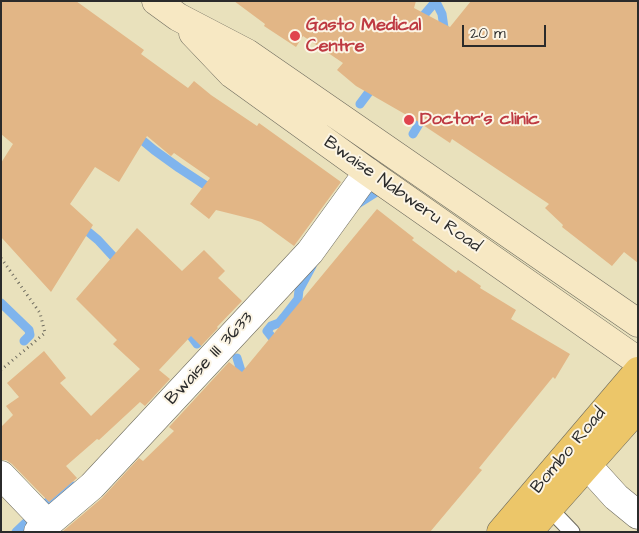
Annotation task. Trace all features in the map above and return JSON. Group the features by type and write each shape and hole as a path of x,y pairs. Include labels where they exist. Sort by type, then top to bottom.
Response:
{"main road":[{"name":"Bwaise Nabweru Road","path":"156,1 178,17 247,53 638,323"},
{"name":"Bwaise Nabweru Road","path":"178,17 232,74 368,172 638,360"},
{"name":"Bombo Road","path":"501,532 638,371"},
{"name":"Bombo Road","path":"528,532 638,408"}],"street":[{"name":"Bwaise III 3633","path":"43,527 92,486 310,252 368,172"},
{"path":"587,465 616,497 638,515"},
{"path":"1,475 43,527"}],"lane":[{"path":"548,508 572,532"}],"path":[{"path":"1,258 40,314 45,332 1,370"}],"building":[{"path":"1,1 76,1 144,50 141,54 188,88 194,81 211,95 257,126 259,123 341,182 294,246 261,222 252,219 216,210 209,219 190,204 210,178 174,153 171,156 147,136 119,182 95,167 70,204 93,225 51,292 1,237 1,163 13,144 1,134"},
{"path":"234,1 416,1 414,8 450,27 471,1 638,1 638,263 624,252 612,266 562,227 563,225 545,208 549,204 452,139 450,143 417,121 356,86 337,70 343,63 303,36 296,47 264,26 265,24"},
{"path":"377,209 414,238 412,240 456,273 458,270 481,286 480,288 516,310 511,319 570,354 555,379 553,377 479,468 482,470 430,532 62,532 102,498 139,458 143,461 174,431 169,427 229,362 242,372"},
{"path":"137,228 182,271 204,250 225,271 218,278 242,301 201,346 191,336 159,370 170,379 145,406 140,402 99,440 97,439 66,466 77,478 49,502 12,464 6,460 1,460 1,427 13,415 6,406 19,397 7,383 44,351 66,378 60,383 91,416 140,369 113,344 117,340 76,299"}],"waterway":[{"path":"418,22 436,1"},
{"path":"436,2 442,14 445,35"},
{"path":"360,104 375,84"},
{"path":"413,134 425,114"},
{"path":"136,135 179,168 205,185 215,189"},
{"path":"356,205 375,193"},
{"path":"80,225 98,240 121,265"},
{"path":"278,345 267,331 271,326 279,323 298,299 299,290 312,266"},
{"path":"1,303 29,330 30,335 24,341"},
{"path":"188,332 197,344"},
{"path":"237,358 241,371 240,382"},
{"path":"16,532 54,496 74,486"}],"place":[{"name":"Gasto Medical Centre","path":"295,36"},
{"name":"Doctor's clinic","path":"409,120"}]}
